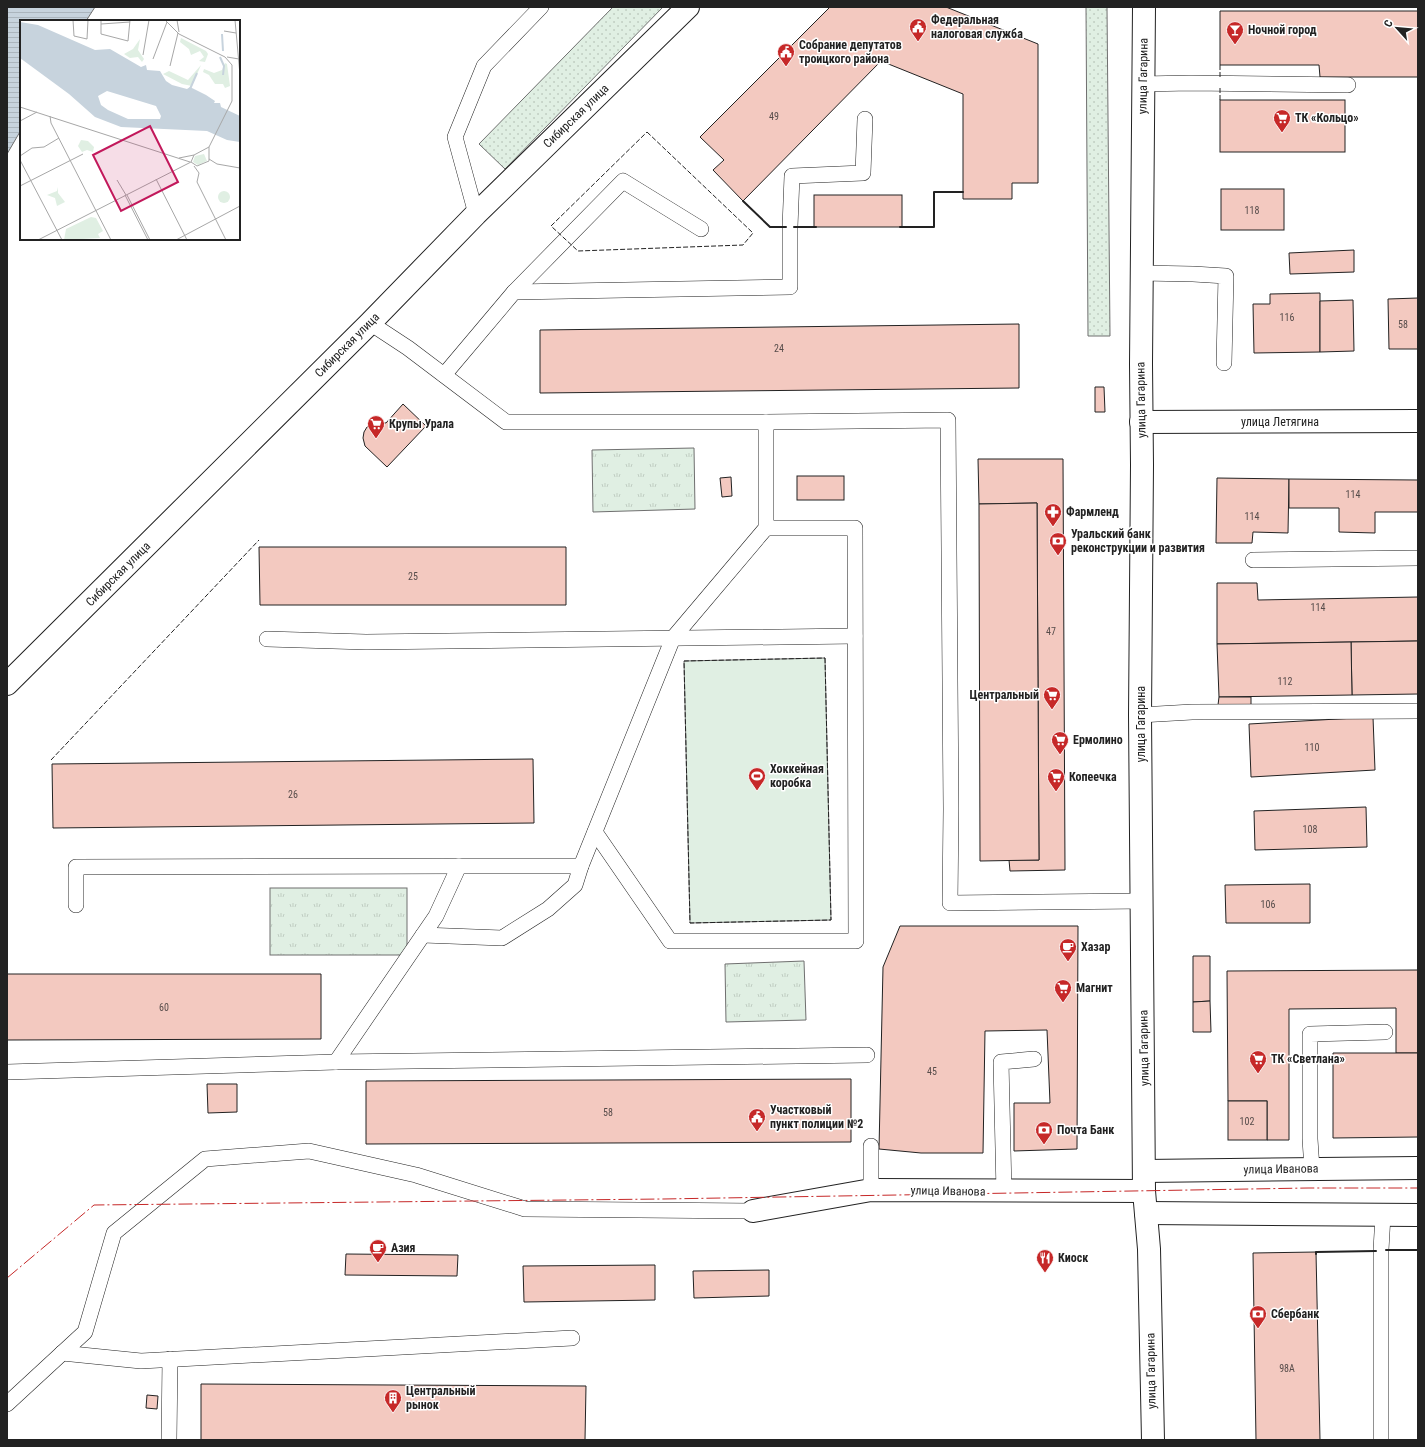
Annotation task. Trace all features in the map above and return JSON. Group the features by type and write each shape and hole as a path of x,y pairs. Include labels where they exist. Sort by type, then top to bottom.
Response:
{"street":[{"name":"Сибирская улица","path":"7,684 370,323 476,214 688,7"},
{"name":"улица Гагарина","path":"1144,7 1142,84 1140,714 1145,1192 1149,1249 1153,1440"},
{"name":"улица Летягина","path":"1142,422 1418,421"},
{"name":"улица Иванова","path":"1145,1192 1312,1169 1418,1168"},
{"name":"улица Иванова","path":"753,1211 871,1190 1145,1192 1383,1215 1418,1215"}],"lane":[{"path":"476,214 455,137 484,66 541,7"},
{"path":"1142,84 1191,83 1348,85"},
{"path":"514,292 790,287 792,176 863,173 865,119"},
{"path":"444,375 514,292 623,181 701,229"},
{"path":"1141,273 1226,276 1224,363"},
{"path":"370,323 408,348 506,422 948,420 951,809 950,903 1142,901"},
{"path":"423,935 502,938 548,909 575,885 581,866 673,638 766,528 766,422"},
{"path":"595,832 670,941 856,941 855,528 766,528"},
{"path":"1253,560 1418,558"},
{"path":"267,639 366,642 856,636"},
{"path":"1140,714 1200,712 1418,711"},
{"path":"336,1062 436,916 459,866"},
{"path":"76,905 76,867 581,866"},
{"path":"1312,1169 1310,1139 1310,1034 1386,1032"},
{"path":"7,1072 336,1062 867,1055"},
{"path":"1004,1192 1001,1062 1034,1059"},
{"path":"871,1146 871,1190"},
{"path":"7,1404 86,1332 114,1233 204,1159 309,1151 416,1175 525,1209 753,1211"},
{"path":"1381,1440 1381,1250 1383,1215"},
{"path":"62,1353 141,1361 572,1338"},
{"path":"169,1440 170,1359"}],"green space":[{"path":"613,7 663,7 505,169 479,144"},
{"path":"1086,7 1107,7 1110,336 1088,336"},
{"path":"694,448 695,509 593,512 592,450"},
{"name":"Хоккейная коробка","path":"825,658 831,920 690,923 684,661"},
{"path":"270,888 407,888 407,955 270,955"},
{"path":"804,961 806,1020 726,1022 725,964"}],"shaded area":[{"path":"7,7 95,7 87,20 20,20 20,132 7,154"}],"building":[{"path":"830,7 946,7 1038,44 1038,183 1012,183 1012,199 963,199 963,94 881,61 743,201 713,170 724,160 700,137"},
{"path":"1220,11 1418,11 1418,77 1320,77 1319,65 1220,65"},
{"name":"ТК «Кольцо»","path":"1220,100 1345,100 1345,152 1220,152"},
{"path":"1221,189 1284,189 1284,230 1221,230"},
{"path":"814,195 902,195 902,227 814,227"},
{"path":"1354,250 1354,272 1290,274 1289,253"},
{"path":"1320,293 1320,352 1254,353 1253,304 1270,304 1270,294"},
{"path":"1418,298 1418,349 1389,349 1388,299"},
{"path":"1353,300 1354,351 1320,352 1320,301"},
{"path":"1019,324 1019,388 540,393 540,330"},
{"path":"1095,387 1104,387 1105,412 1095,412"},
{"path":"403,404 426,426 387,467 365,446 363,438 364,432 367,427 376,422 386,423"},
{"path":"978,459 1063,459 1065,870 1010,871 1009,860 1039,860 1037,503 979,504"},
{"path":"797,476 844,476 844,500 797,500"},
{"path":"731,477 732,496 722,497 720,478"},
{"path":"1217,478 1289,479 1288,533 1253,532 1252,543 1216,543"},
{"path":"1289,479 1418,480 1418,512 1375,512 1375,533 1339,532 1339,508 1289,508"},
{"path":"1037,503 1039,860 980,861 979,504"},
{"path":"259,547 566,547 566,605 260,605"},
{"path":"1217,583 1257,583 1258,600 1418,597 1418,641 1217,644"},
{"path":"1418,641 1418,694 1352,695 1351,642"},
{"path":"1351,642 1352,695 1219,697 1217,644"},
{"path":"1219,697 1251,697 1251,705 1218,705"},
{"path":"1373,717 1375,770 1251,777 1249,724"},
{"path":"533,759 534,823 53,828 52,764"},
{"path":"1366,807 1367,847 1255,850 1254,811"},
{"path":"1310,884 1310,923 1226,923 1225,885"},
{"path":"900,926 1078,926 1077,1149 1014,1151 1014,1103 1050,1103 1047,1030 985,1031 983,1153 921,1153 879,1149 883,967"},
{"path":"1193,956 1210,956 1210,1001 1193,1002"},
{"name":"ТК «Светлана»","path":"1418,970 1418,1053 1396,1053 1396,1008 1289,1009 1289,1140 1267,1140 1267,1101 1228,1101 1227,971"},
{"path":"7,974 321,974 321,1039 7,1040"},
{"path":"1210,1001 1211,1032 1193,1032 1193,1002"},
{"path":"1333,1053 1418,1053 1418,1137 1333,1138"},
{"path":"851,1079 851,1142 366,1144 366,1081"},
{"path":"207,1084 237,1084 237,1112 208,1113"},
{"path":"1228,1101 1267,1101 1267,1140 1228,1140"},
{"path":"1316,1252 1320,1440 1256,1440 1253,1253"},
{"path":"346,1254 458,1255 457,1276 345,1275"},
{"path":"655,1265 655,1300 524,1302 523,1266"},
{"path":"769,1270 769,1296 694,1298 693,1271"},
{"name":"Центральный рынок","path":"201,1384 586,1386 585,1440 201,1440"},
{"path":"147,1395 158,1396 157,1409 146,1408"}],"fence":[{"path":"1220,65 1220,78"},
{"path":"1220,88 1220,100"},
{"path":"647,132 753,233 743,245 578,251 551,226 647,132"},
{"path":"51,760 259,540"},
{"path":"825,658 831,920 690,923 684,661 825,658"}],"wall":[{"path":"900,227 934,227 934,192 963,192"},
{"path":"743,201 770,227 786,227"},
{"path":"794,227 816,227"},
{"path":"1386,1250 1418,1250"},
{"path":"1316,1254 1316,1252 1376,1251"}],"power":[{"path":"7,1278 94,1205 663,1199 1308,1188 1418,1188"}],"place":[{"name":"Федеральная налоговая служба","path":"918,42"},
{"name":"Ночной город","path":"1235,45"},
{"name":"Собрание депутатов троицкого района","path":"786,67"},
{"name":"ТК «Кольцо»","path":"1282,133"},
{"name":"Крупы Урала","path":"376,439"},
{"name":"Фармленд","path":"1053,527"},
{"name":"Уральский банк реконструкции и развития","path":"1058,556"},
{"name":"Центральный","path":"1052,710"},
{"name":"Ермолино","path":"1060,755"},
{"name":"Хоккейная коробка","path":"757,791"},
{"name":"Копеечка","path":"1056,792"},
{"name":"Хазар","path":"1068,962"},
{"name":"Магнит","path":"1063,1003"},
{"name":"ТК «Светлана»","path":"1258,1074"},
{"name":"Участковый пункт полиции №2","path":"757,1132"},
{"name":"Почта Банк","path":"1044,1145"},
{"name":"Азия","path":"378,1263"},
{"name":"Киоск","path":"1045,1273"},
{"name":"Сбербанк","path":"1258,1329"},
{"name":"Центральный рынок","path":"393,1413"}]}
